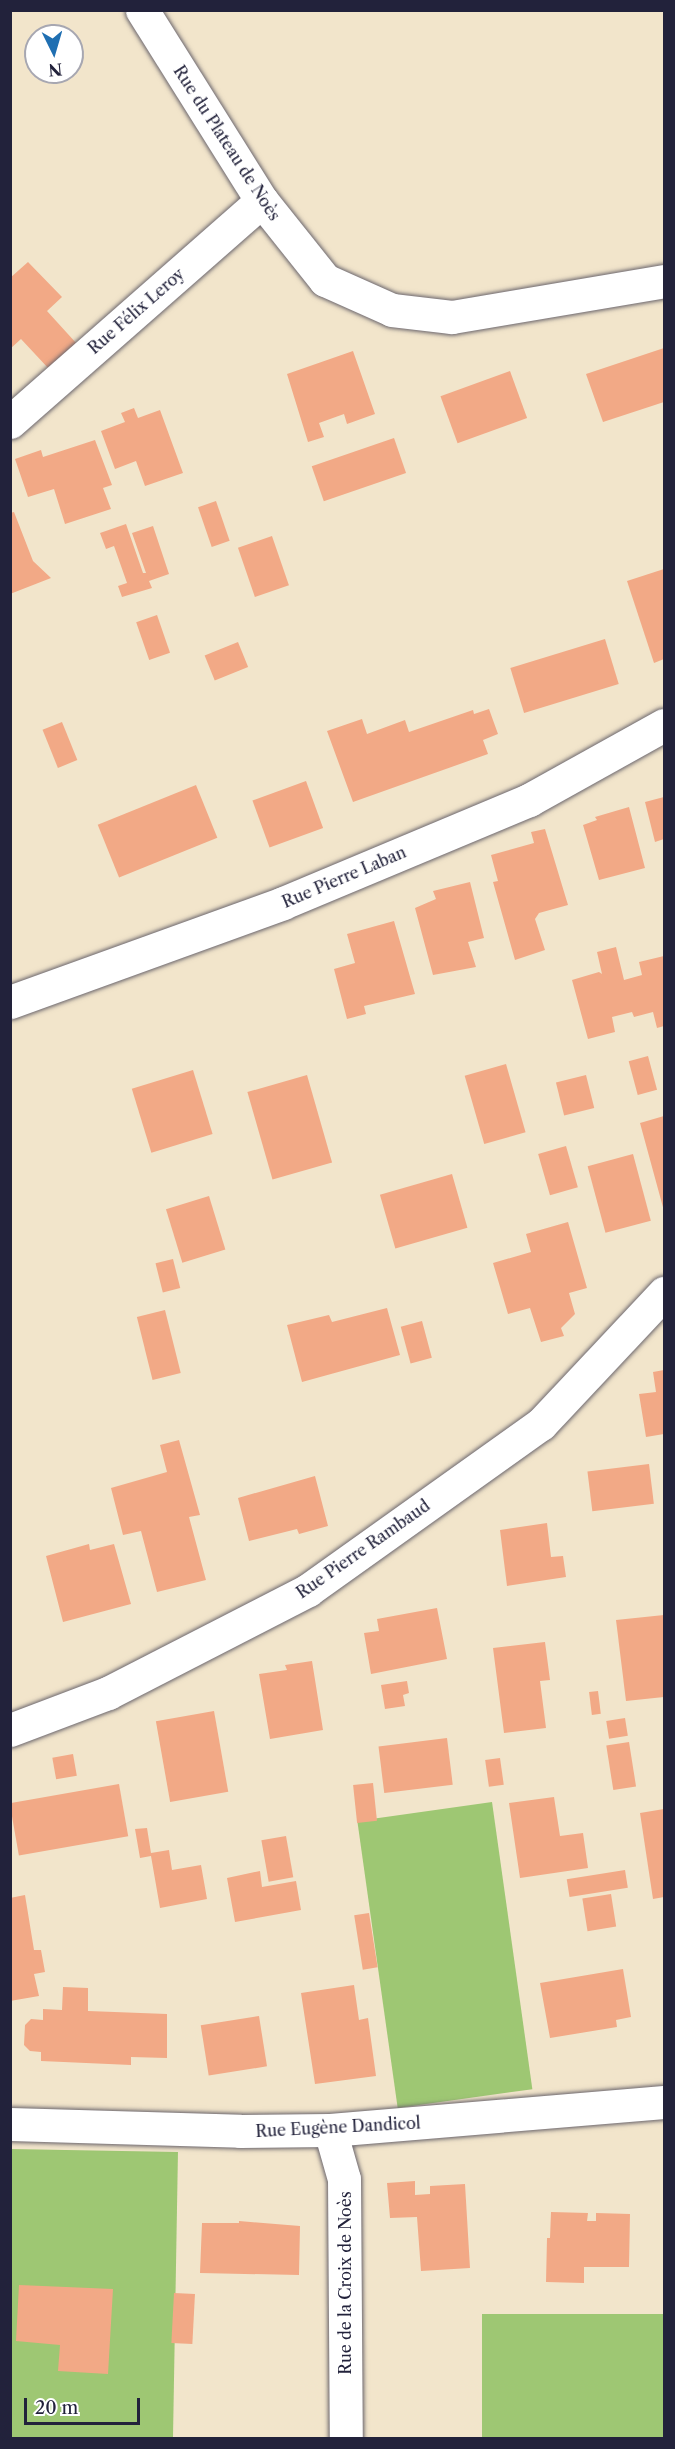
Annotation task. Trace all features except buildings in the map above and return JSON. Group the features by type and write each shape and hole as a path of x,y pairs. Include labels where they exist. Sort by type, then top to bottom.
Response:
{"street":[{"name":"Rue du Plateau de Noès","path":"142,10 262,201 325,280 392,310 452,316 664,281"},
{"name":"Rue Félix Leroy","path":"10,422 262,201"},
{"name":"Rue Pierre Laban","path":"10,1002 283,903 529,800 664,725"},
{"name":"Rue Pierre Rambaud","path":"10,1730 108,1693 308,1590 541,1424 664,1293"},
{"name":"Rue Eugène Dandicol","path":"10,2124 240,2131 330,2130 664,2102"},
{"name":"Rue de la Croix de Noès","path":"330,2130 344,2179 346,2439"}],"green space":[{"path":"492,1802 532,2089 398,2108 357,1821"},
{"path":"10,2149 178,2152 173,2438 10,2437"},
{"path":"482,2314 664,2314 664,2438 482,2438"}]}
